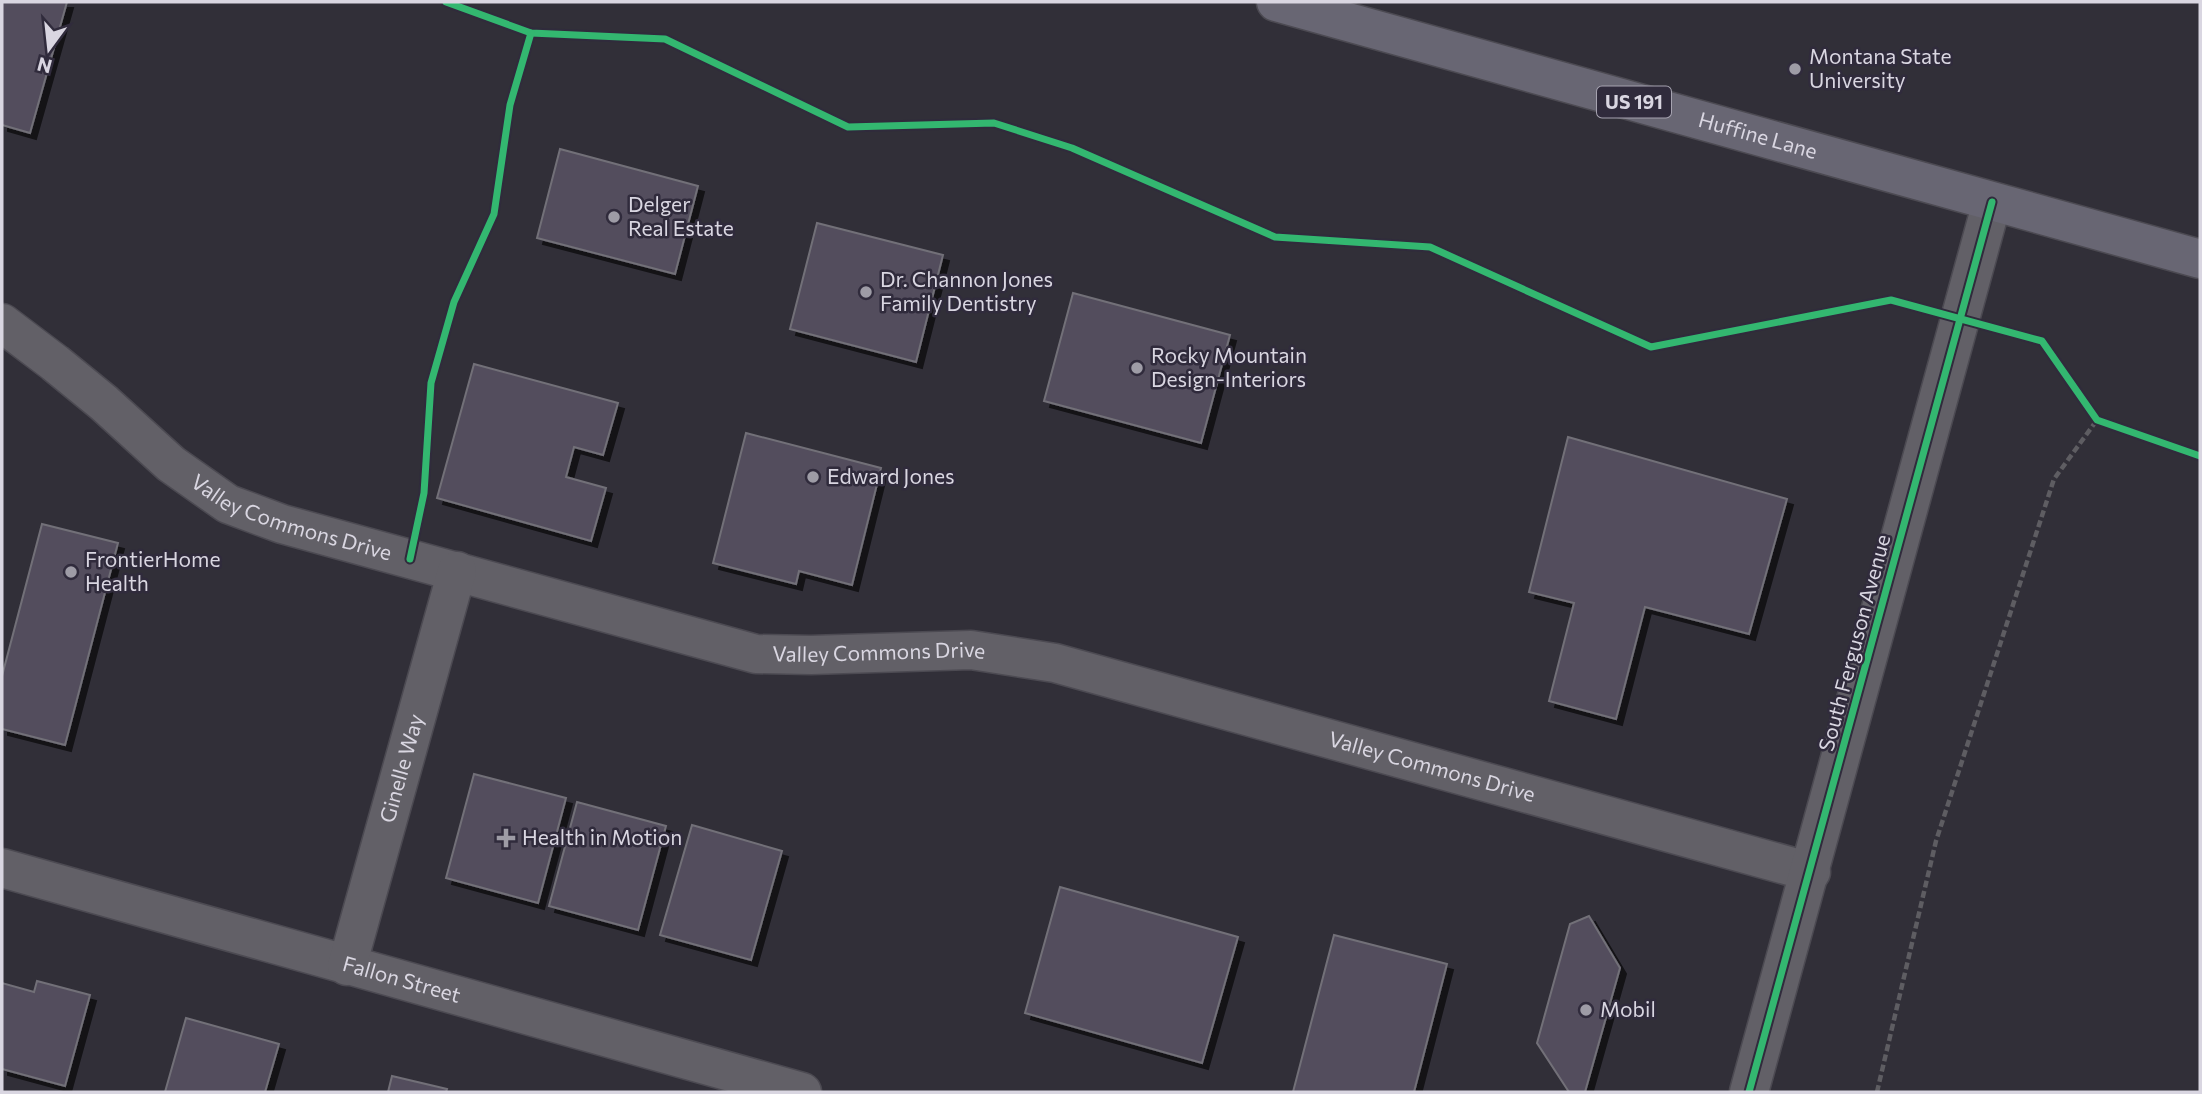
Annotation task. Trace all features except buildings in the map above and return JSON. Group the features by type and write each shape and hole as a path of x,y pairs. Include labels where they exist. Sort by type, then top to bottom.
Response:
{"highway":[{"name":"Huffine Lane","path":"1276,2 2200,259"}],"street":[{"name":"South Ferguson Avenue","path":"1749,1092 1992,202"},
{"name":"Valley Commons Drive","path":"2,323 104,403 171,464 228,503 282,524 756,653 811,655 971,650 1055,663 1811,872"},
{"name":"Ginelle Way","path":"347,966 457,571"},
{"name":"Fallon Street","path":"2,868 802,1092"}],"path":[{"path":"2090,408 2098,420 2110,424"},
{"path":"1877,1092 1936,841 2054,479 2098,420"}],"cycle path":[{"path":"446,2 531,33 665,39 848,127 994,123 1072,148 1275,237 1430,247 1651,347 1891,300 2042,341 2097,420 2200,456"},
{"path":"410,559 424,493 431,383 454,302 494,214 510,105 531,33"},
{"path":"1749,1092 1992,202"}],"place":[{"name":"Montana State University","path":"1795,69"},
{"name":"Delger Real Estate","path":"614,217"},
{"name":"Dr. Channon Jones Family Dentistry","path":"866,292"},
{"name":"Rocky Mountain Design-Interiors","path":"1137,368"},
{"name":"Edward Jones","path":"813,477"},
{"name":"FrontierHome Health","path":"71,572"},
{"name":"Health in Motion","path":"506,838"},
{"name":"Mobil","path":"1586,1010"}]}
